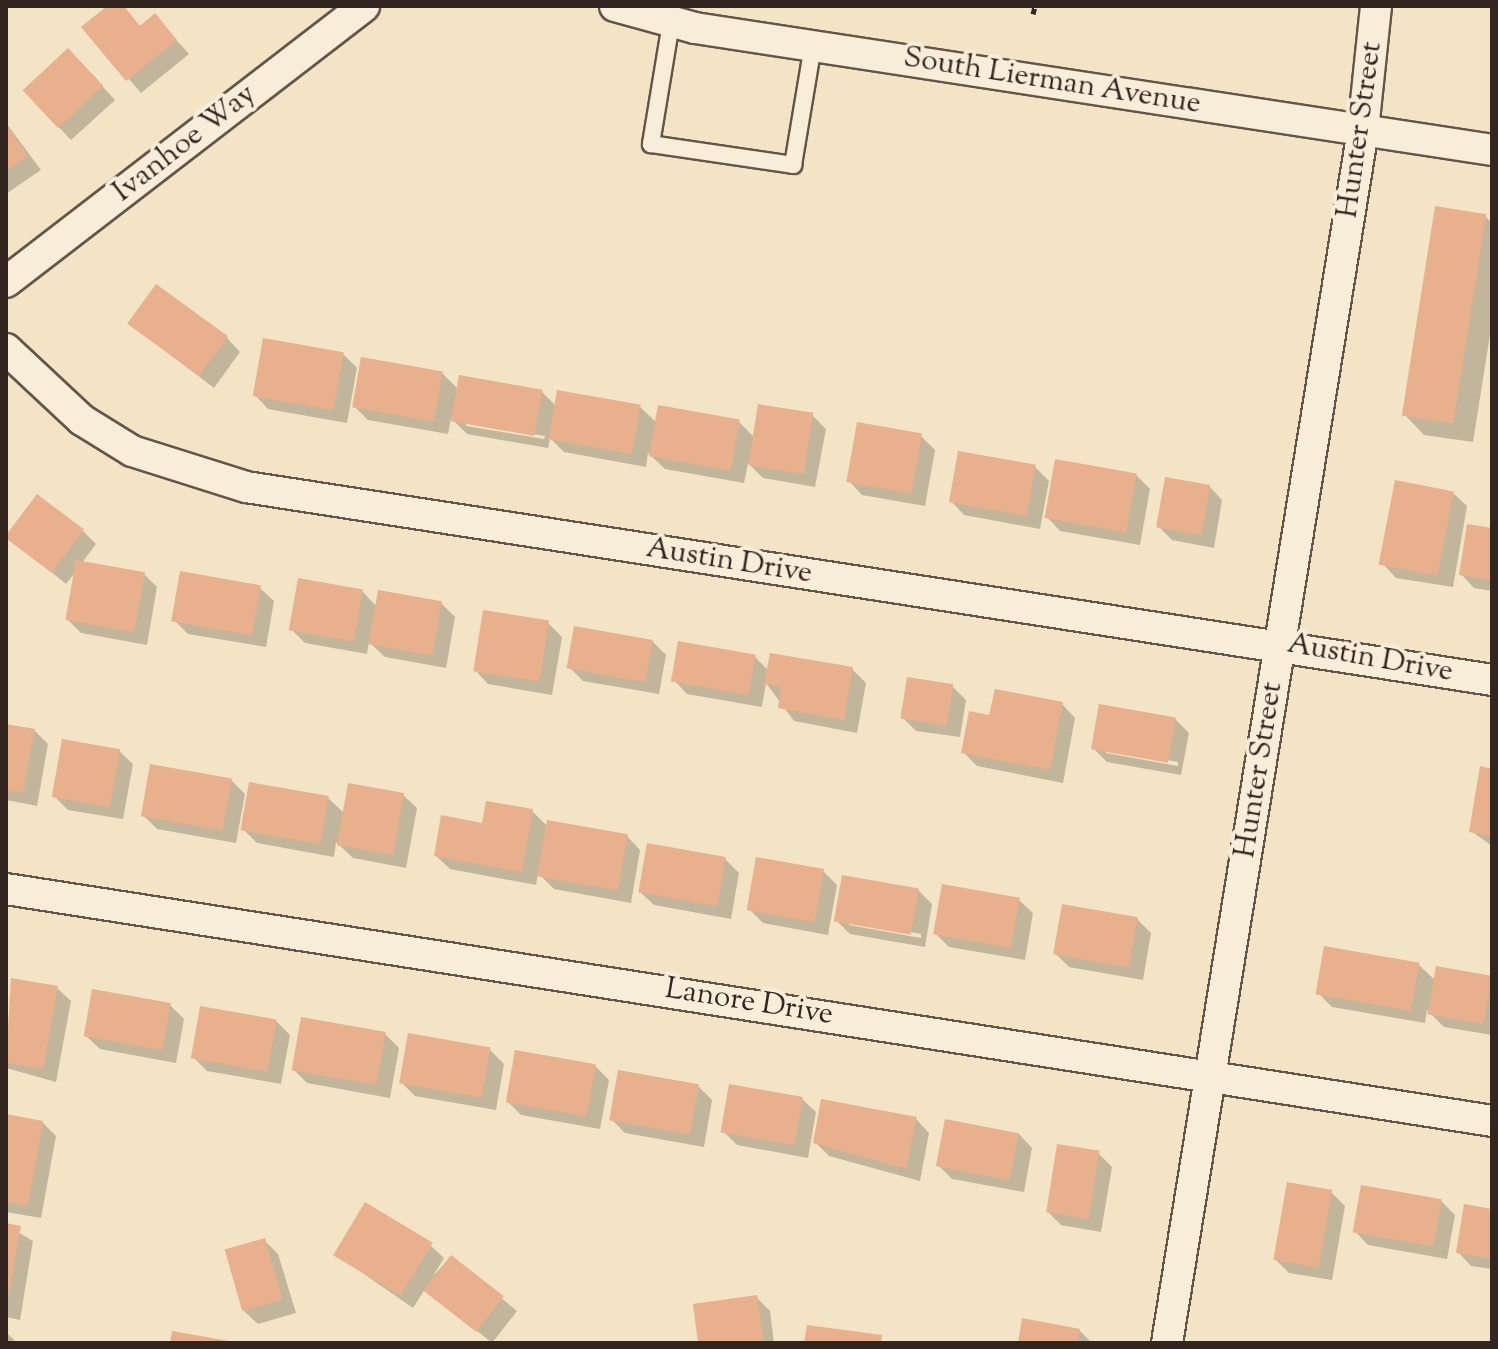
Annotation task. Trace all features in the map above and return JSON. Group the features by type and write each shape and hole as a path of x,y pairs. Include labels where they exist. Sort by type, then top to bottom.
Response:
{"street":[{"name":"Ivanhoe Way","path":"6,282 364,6"},
{"name":"South Lierman Avenue","path":"615,6 671,23 1492,150"},
{"name":"Hunter Street","path":"1167,1343 1363,130 1376,6"},
{"name":"Austin Drive","path":"6,349 82,420 132,451 246,487 1280,644 1492,680"},
{"name":"Lanore Drive","path":"6,889 1211,1074 1492,1121"}],"lane":[{"path":"671,23 651,144 793,165 813,45"}],"path":[{"path":"1033,14 1035,6"}],"building":[{"path":"107,6 124,6 140,26 155,13 177,40 126,81 81,27"},
{"path":"68,48 103,86 58,128 23,90"},
{"path":"6,124 28,156 6,171"},
{"path":"1435,206 1486,214 1453,424 1402,415"},
{"path":"156,284 228,336 199,376 127,324"},
{"path":"263,338 344,352 334,410 253,396"},
{"path":"361,357 443,371 434,422 352,407"},
{"path":"459,375 543,390 535,436 451,421"},
{"path":"557,390 641,405 632,454 548,439"},
{"path":"758,404 813,413 804,474 748,465"},
{"path":"658,405 740,419 731,471 649,456"},
{"path":"857,422 922,433 911,494 846,482"},
{"path":"958,451 1036,465 1027,516 949,502"},
{"path":"1055,459 1137,473 1126,533 1045,518"},
{"path":"1165,477 1210,485 1201,535 1156,527"},
{"path":"1395,480 1454,491 1437,576 1379,564"},
{"path":"37,494 84,530 52,573 6,538"},
{"path":"1467,524 1492,528 1492,580 1459,575"},
{"path":"76,560 145,572 134,632 65,620"},
{"path":"180,571 261,585 252,635 171,621"},
{"path":"298,578 363,589 354,642 289,630"},
{"path":"378,590 442,601 432,655 368,644"},
{"path":"483,610 549,620 539,682 473,671"},
{"path":"574,626 653,640 645,682 567,668"},
{"path":"678,641 756,655 749,695 671,681"},
{"path":"770,653 853,667 844,720 778,708 781,687 764,684"},
{"path":"907,677 953,684 947,726 900,718"},
{"path":"995,689 1063,702 1050,770 961,753 969,711 989,715"},
{"path":"1099,704 1176,718 1168,763 1091,749"},
{"path":"6,724 35,729 23,793 6,790"},
{"path":"62,739 120,749 110,807 52,797"},
{"path":"150,764 232,778 223,831 141,816"},
{"path":"1480,766 1492,769 1492,836 1469,832"},
{"path":"249,782 329,796 320,844 240,830"},
{"path":"348,783 404,793 393,855 337,845"},
{"path":"486,801 533,809 522,872 434,856 441,815 482,823"},
{"path":"547,820 628,834 618,890 537,876"},
{"path":"647,843 726,857 717,906 638,892"},
{"path":"756,857 824,869 815,922 747,910"},
{"path":"842,875 919,889 911,935 834,921"},
{"path":"942,884 1020,898 1011,948 933,934"},
{"path":"1062,904 1138,917 1129,968 1053,954"},
{"path":"1324,946 1420,963 1411,1011 1315,994"},
{"path":"1436,966 1492,976 1484,1024 1427,1014"},
{"path":"11,978 58,986 43,1069 6,1063"},
{"path":"92,989 171,1003 162,1050 84,1036"},
{"path":"200,1006 277,1020 268,1072 191,1058"},
{"path":"301,1017 386,1032 376,1085 292,1070"},
{"path":"408,1033 491,1048 482,1098 399,1083"},
{"path":"515,1050 596,1064 587,1116 506,1102"},
{"path":"618,1070 699,1084 690,1134 609,1120"},
{"path":"729,1084 803,1097 794,1145 720,1132"},
{"path":"821,1099 917,1117 906,1169 813,1143"},
{"path":"6,1114 43,1121 28,1206 6,1202"},
{"path":"945,1119 1019,1133 1009,1180 936,1166"},
{"path":"1057,1144 1099,1151 1089,1219 1046,1212"},
{"path":"1287,1182 1332,1190 1319,1268 1273,1260"},
{"path":"1361,1185 1442,1199 1433,1247 1353,1232"},
{"path":"365,1202 433,1243 401,1296 333,1255"},
{"path":"1464,1204 1492,1209 1492,1259 1456,1253"},
{"path":"6,1223 21,1226 8,1300 6,1299"},
{"path":"265,1238 283,1300 242,1311 225,1250"},
{"path":"451,1255 504,1296 476,1332 423,1290"},
{"path":"757,1295 764,1343 698,1343 693,1304"},
{"path":"1022,1318 1080,1329 1077,1343 1018,1343"},
{"path":"807,1325 882,1335 881,1343 804,1343"},
{"path":"172,1331 229,1341 170,1343"}]}
